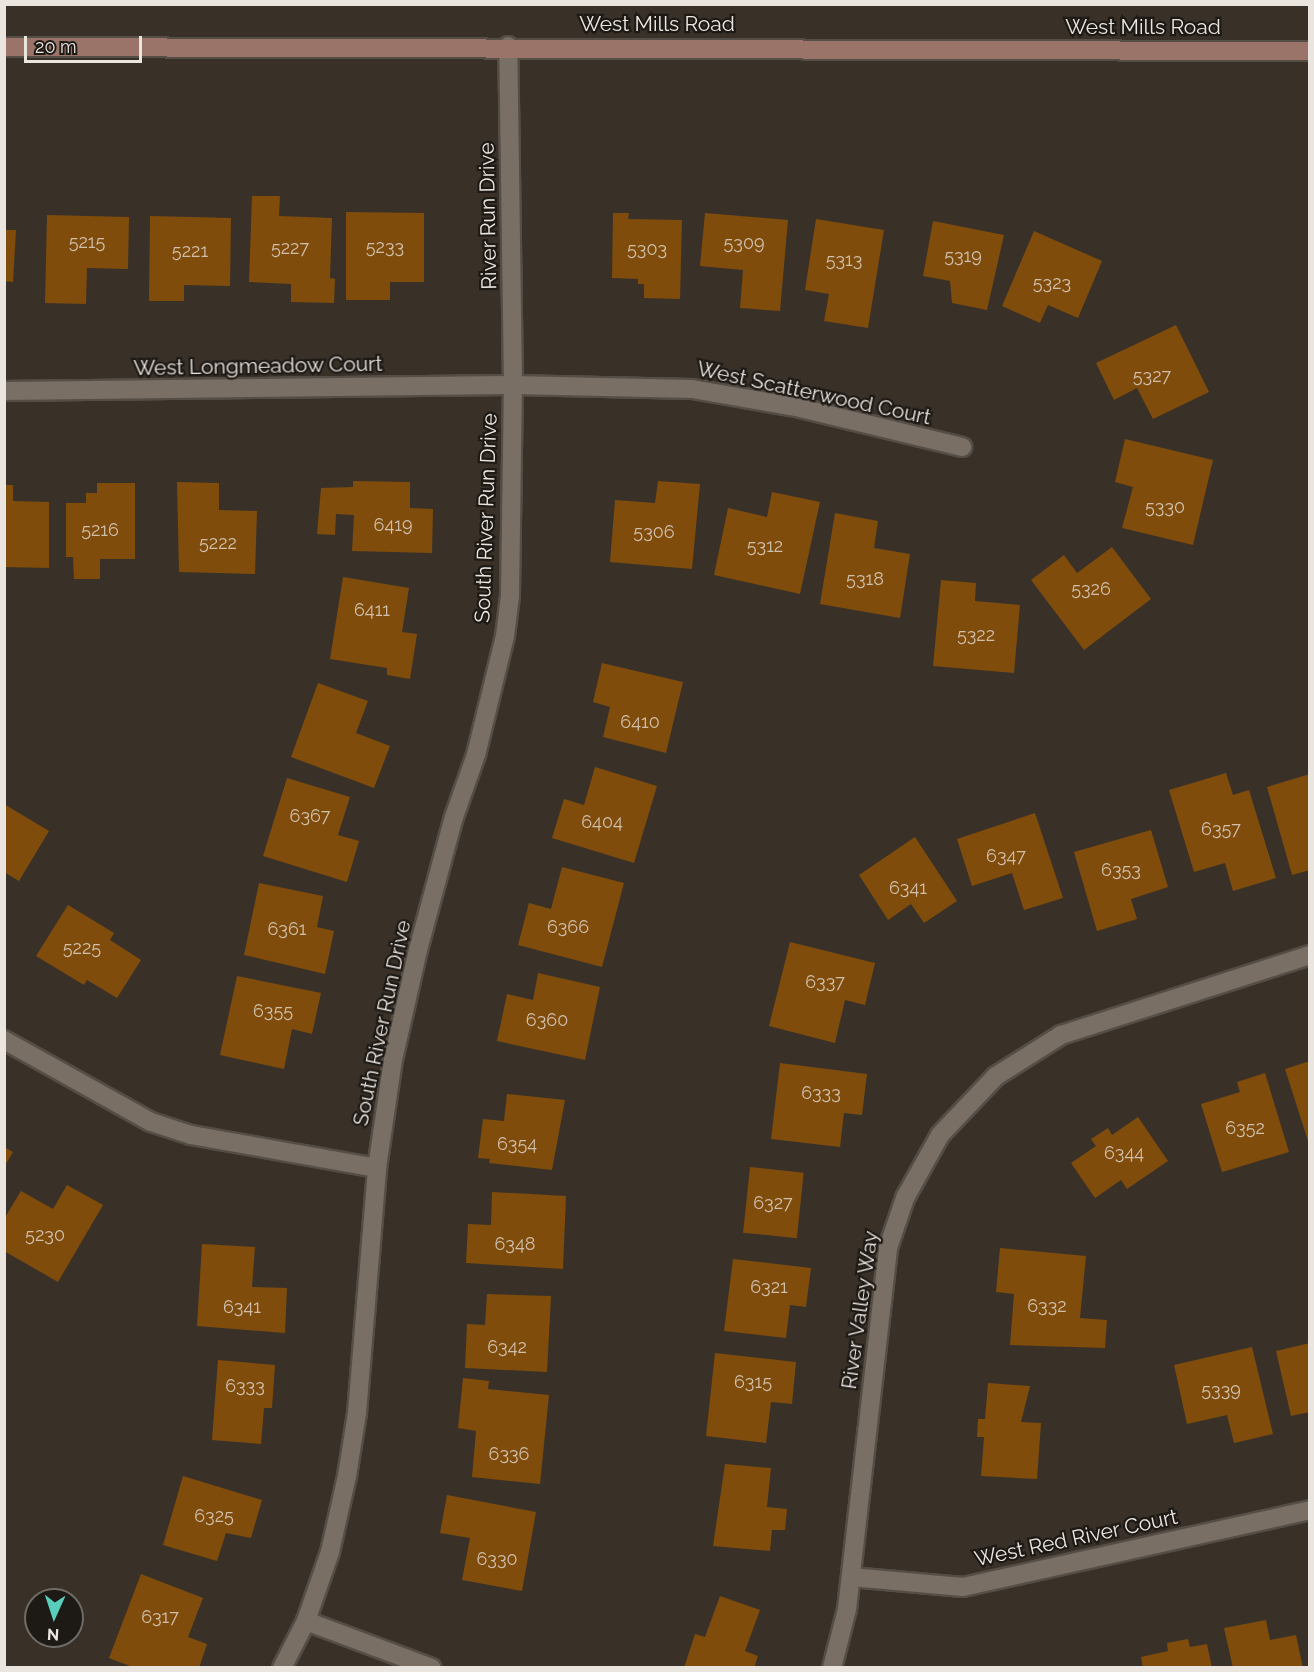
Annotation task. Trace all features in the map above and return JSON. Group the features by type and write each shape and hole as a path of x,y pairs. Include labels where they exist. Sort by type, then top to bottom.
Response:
{"street":[{"name":"West Mills Road","path":"4,47 507,46 1310,51"},
{"name":"River Run Drive","path":"507,46 513,385"},
{"name":"West Longmeadow Court","path":"4,391 513,385"},
{"name":"West Scatterwood Court","path":"513,385 692,389 796,407 962,447"},
{"name":"South River Run Drive","path":"282,1668 306,1621 330,1552 354,1434 377,1168 393,1060 418,950 454,817 476,755 505,636 510,596 513,385"},
{"name":"River Valley Way","path":"832,1668 851,1577 888,1248 905,1198 940,1135 996,1076 1060,1035 1310,955"},
{"path":"4,1041 151,1122 191,1135 377,1168"},
{"name":"West Red River Court","path":"851,1577 963,1587 1310,1510"},
{"path":"306,1621 432,1668"}],"building":[{"path":"252,196 280,196 279,216 332,218 330,278 335,279 334,303 291,302 291,284 249,282"},
{"path":"346,212 424,213 424,282 390,282 390,300 346,300"},
{"path":"613,213 629,213 628,219 682,220 680,299 644,298 644,284 638,284 638,279 612,278"},
{"path":"705,213 788,220 780,311 740,308 743,270 700,266"},
{"path":"47,215 129,217 128,269 87,268 86,304 45,303"},
{"path":"150,216 231,218 230,286 184,285 184,301 149,301"},
{"path":"816,219 884,230 868,328 824,321 829,294 805,290"},
{"path":"933,221 1004,235 987,310 952,303 950,281 923,276"},
{"path":"4,230 16,230 13,282 4,281"},
{"path":"1034,231 1102,261 1078,318 1048,305 1040,323 1002,306"},
{"path":"1176,325 1209,392 1153,419 1137,388 1114,400 1096,363"},
{"path":"1125,439 1213,460 1193,545 1122,528 1133,487 1115,482"},
{"path":"353,481 410,482 410,508 433,509 432,553 352,551 354,515 336,514 335,535 317,534 321,488 353,487"},
{"path":"658,481 700,484 692,569 610,562 615,500 655,503"},
{"path":"177,482 219,483 219,510 257,511 255,574 179,572"},
{"path":"97,483 135,483 135,559 100,559 100,579 74,579 73,557 66,557 66,503 86,503 86,493 97,493"},
{"path":"4,485 13,485 13,501 49,502 49,568 4,567"},
{"path":"772,492 820,502 800,594 714,575 728,508 767,517"},
{"path":"835,513 878,521 874,548 910,554 900,618 820,604"},
{"path":"1112,547 1151,599 1084,650 1031,580 1064,555 1077,573"},
{"path":"343,577 409,588 402,632 417,634 410,679 387,675 387,668 330,659"},
{"path":"941,580 976,583 975,601 1020,605 1014,673 933,666"},
{"path":"602,663 683,682 666,753 603,737 610,707 593,702"},
{"path":"318,683 368,701 356,733 390,746 374,788 291,757"},
{"path":"595,767 657,786 634,863 552,838 564,799 584,805"},
{"path":"1226,773 1233,795 1249,790 1276,878 1233,891 1225,863 1194,872 1169,790"},
{"path":"1310,774 1310,870 1292,875 1267,787"},
{"path":"287,778 350,797 338,835 359,841 347,882 263,856"},
{"path":"4,804 49,831 19,881 4,872"},
{"path":"1035,813 1063,898 1024,910 1012,873 972,886 957,839"},
{"path":"1151,830 1168,887 1131,899 1137,919 1097,931 1074,852"},
{"path":"915,837 957,901 924,923 911,904 888,920 859,875"},
{"path":"562,867 624,883 602,967 518,945 529,903 551,909"},
{"path":"259,883 323,896 317,927 334,931 325,974 244,955"},
{"path":"68,905 114,933 110,940 141,960 117,998 87,980 84,985 36,956"},
{"path":"790,942 875,963 865,1005 845,1000 835,1043 769,1026"},
{"path":"538,973 600,987 585,1060 497,1041 507,994 533,1000"},
{"path":"237,976 321,993 312,1034 292,1029 284,1069 220,1055"},
{"path":"1310,1061 1310,1144 1309,1144 1285,1069"},
{"path":"780,1063 867,1074 862,1115 844,1113 840,1147 771,1139"},
{"path":"1265,1073 1289,1152 1222,1172 1201,1104 1240,1092 1237,1082"},
{"path":"507,1094 565,1100 552,1170 489,1163 490,1159 478,1158 483,1119 504,1121"},
{"path":"1138,1117 1168,1161 1127,1189 1121,1180 1095,1198 1071,1163 1096,1146 1091,1139 1108,1128 1112,1135"},
{"path":"4,1147 13,1152 4,1167"},
{"path":"750,1167 804,1173 797,1238 743,1233"},
{"path":"67,1185 103,1205 58,1282 4,1251 4,1219 21,1191 53,1209"},
{"path":"492,1192 566,1196 563,1269 466,1263 468,1224 491,1225"},
{"path":"202,1244 255,1247 252,1287 287,1288 285,1333 197,1326"},
{"path":"1000,1248 1086,1256 1080,1318 1107,1320 1105,1348 1010,1345 1014,1294 996,1292"},
{"path":"733,1259 811,1268 806,1307 790,1305 786,1338 724,1331"},
{"path":"487,1294 551,1296 547,1372 465,1368 467,1324 485,1325"},
{"path":"1310,1343 1310,1412 1291,1416 1276,1351"},
{"path":"1252,1347 1273,1434 1234,1443 1227,1415 1187,1424 1174,1365"},
{"path":"715,1353 796,1362 792,1404 771,1402 766,1443 706,1436"},
{"path":"218,1360 275,1365 272,1408 264,1408 261,1444 212,1440"},
{"path":"463,1378 489,1381 488,1389 549,1395 540,1484 472,1477 476,1431 458,1428"},
{"path":"988,1383 1030,1386 1021,1422 1041,1423 1037,1479 981,1476 984,1437 977,1437 978,1419 985,1419"},
{"path":"725,1464 771,1468 767,1507 787,1509 785,1530 772,1530 770,1551 713,1546"},
{"path":"183,1476 262,1500 251,1538 226,1533 217,1561 163,1545"},
{"path":"447,1495 536,1512 522,1591 462,1580 470,1538 440,1533"},
{"path":"141,1574 203,1598 188,1637 207,1644 199,1668 135,1668 109,1658"},
{"path":"720,1596 760,1610 745,1651 758,1656 754,1668 684,1668 695,1634 705,1637"},
{"path":"1266,1620 1270,1640 1296,1635 1303,1668 1233,1668 1224,1628"},
{"path":"1188,1639 1190,1647 1207,1644 1212,1668 1143,1668 1141,1657 1168,1651 1167,1643"}]}
